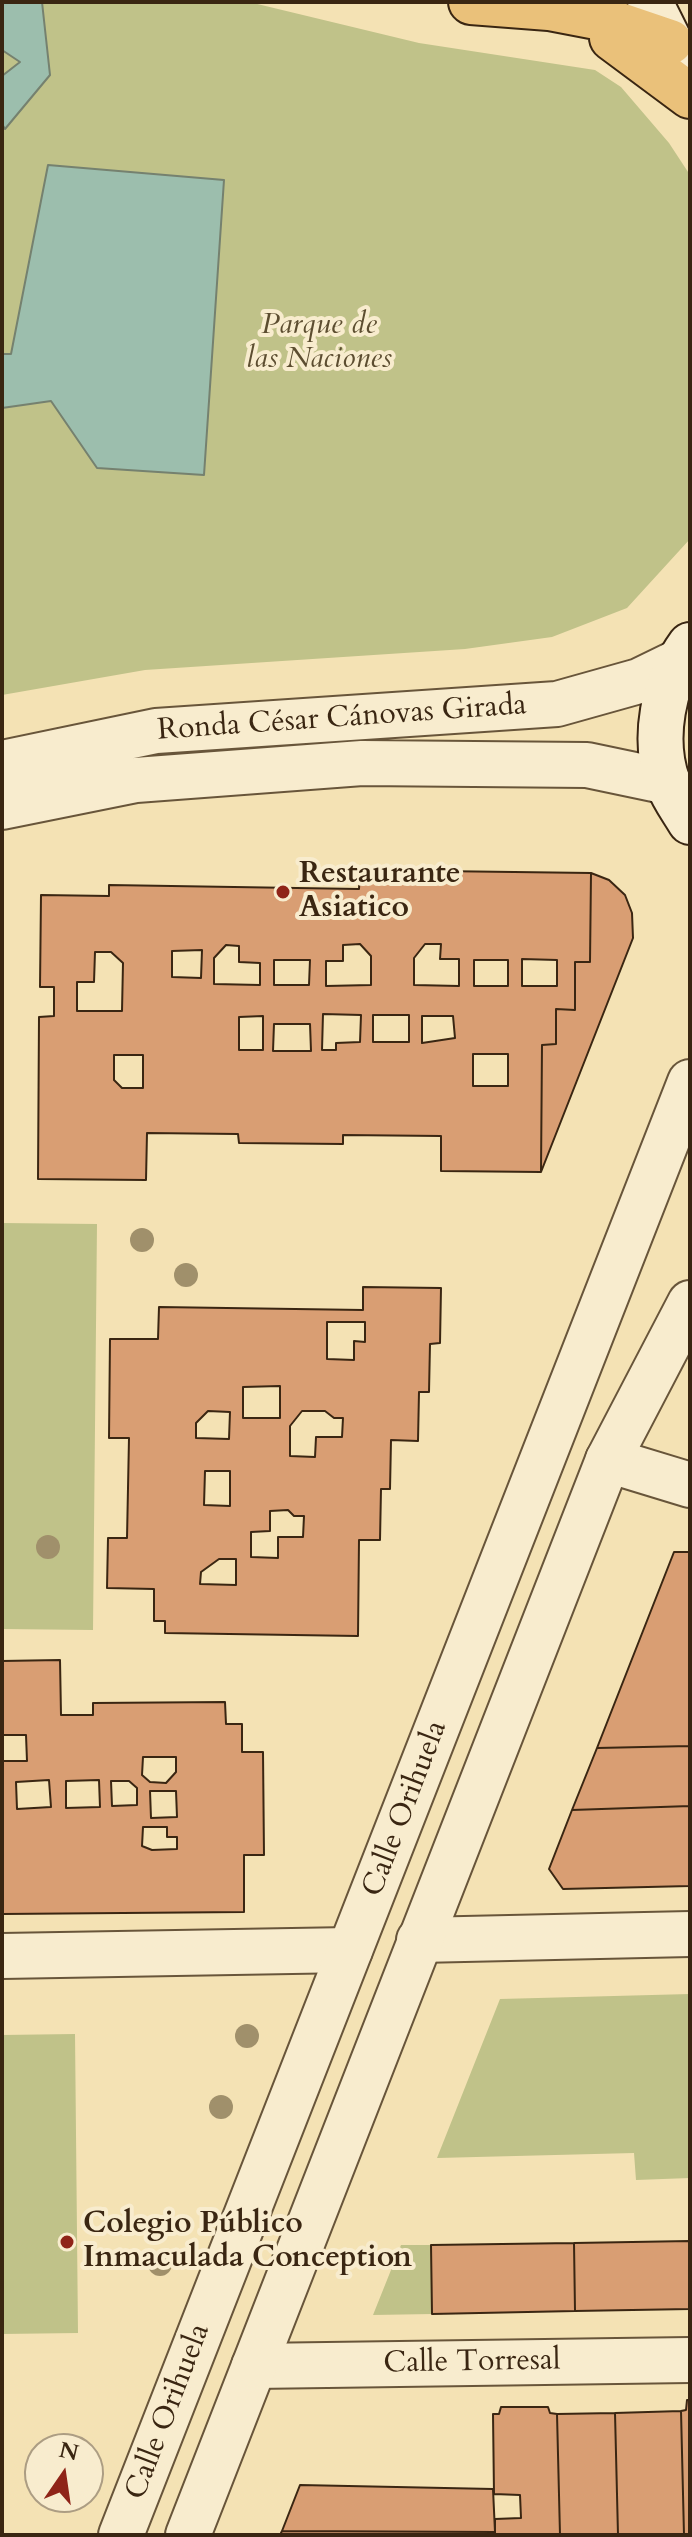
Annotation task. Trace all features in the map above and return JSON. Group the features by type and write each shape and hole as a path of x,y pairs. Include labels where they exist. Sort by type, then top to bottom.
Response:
{"highway":[{"path":"471,2 549,8 596,17 680,53"},
{"path":"549,8 631,49 690,96"}],"street":[{"path":"650,2 680,53"},
{"path":"684,653 659,721 668,782 690,822"},
{"name":"Ronda César Cánovas Girada","path":"2,763 156,731 557,704 639,681 684,653"},
{"name":"Ronda César Cánovas Girada","path":"2,807 136,780 362,763 587,765 668,782"},
{"name":"Calle Orihuela","path":"121,2535 690,1082"},
{"name":"Calle Orihuela","path":"188,2535 608,1460 690,1303"},
{"path":"608,1460 690,1485"},
{"path":"419,1940 690,1934"},
{"path":"2,1956 350,1950"},
{"name":"Calle Torresal","path":"254,2366 690,2360"}],"green space":[{"name":"Parque de las Naciones","path":"2,2 249,2 419,43 595,70 621,87 669,143 690,175 690,539 627,608 552,637 465,649 145,670 2,695"},
{"path":"2,1223 97,1224 93,1630 2,1629"},
{"path":"690,1994 690,2178 636,2180 634,2153 437,2158 500,1999"},
{"path":"75,2034 78,2333 2,2334 2,2035"},
{"path":"401,2245 431,2245 432,2314 373,2315"}],"shaded area":[{"path":"2,2 42,2 50,75 5,129 2,124 2,76 20,62 2,50"},
{"path":"48,165 224,180 204,475 97,468 51,401 2,408 2,354 11,354"}],"building":[{"path":"360,870 591,873 590,962 575,962 575,1010 556,1009 556,1044 542,1045 541,1172 441,1171 441,1136 343,1135 343,1144 239,1143 238,1134 147,1133 146,1180 38,1179 39,1017 54,1016 54,987 40,987 41,895 109,896 109,885 359,889","holes":["360,944 371,956 371,985 326,986 326,961 343,961 343,945","425,944 441,944 440,959 459,959 459,986 414,985 414,958","226,945 239,946 239,962 260,963 260,985 214,984 214,958","202,950 201,978 172,977 172,951","95,952 111,952 123,963 122,1011 77,1011 77,982 94,982","522,959 557,960 557,986 522,986","274,960 310,960 309,985 274,985","474,960 508,960 508,986 474,986","323,1014 361,1015 360,1042 336,1043 336,1050 322,1050","373,1015 409,1015 409,1042 373,1042","263,1016 263,1050 239,1050 239,1017","422,1016 453,1016 455,1038 422,1043","274,1024 310,1024 311,1051 273,1051","473,1054 508,1054 508,1086 473,1086","114,1055 143,1055 143,1088 122,1088 114,1080"]},
{"path":"591,873 609,880 625,895 632,913 633,938 541,1172 542,1045 556,1044 556,1009 575,1010 575,962 590,962"},
{"path":"363,1287 441,1288 440,1343 430,1344 429,1392 419,1392 418,1441 391,1440 390,1489 381,1489 380,1540 359,1540 358,1636 165,1633 165,1621 154,1621 154,1589 107,1588 108,1538 127,1538 129,1438 109,1438 110,1339 158,1339 159,1307 363,1310","holes":["327,1322 365,1322 365,1342 354,1341 354,1360 327,1359","280,1386 280,1418 243,1418 243,1387","208,1411 230,1412 229,1439 196,1438 196,1423","302,1411 325,1411 334,1418 343,1418 342,1437 316,1437 315,1457 290,1456 290,1426","205,1471 230,1471 230,1506 204,1505","288,1510 294,1516 304,1516 303,1537 278,1537 278,1558 251,1557 251,1532 270,1531 270,1511","219,1559 236,1559 236,1585 200,1584 201,1572"]},
{"path":"674,1552 690,1552 690,1746 597,1748"},
{"path":"60,1660 61,1715 93,1715 93,1703 225,1702 226,1724 242,1724 242,1752 263,1752 264,1855 244,1855 244,1912 2,1914 2,1761 27,1761 26,1735 2,1735 2,1661","holes":["143,1757 176,1757 176,1772 166,1783 150,1782 142,1775","49,1780 51,1807 17,1809 16,1782","99,1780 100,1807 66,1808 66,1781","111,1781 129,1781 137,1788 137,1805 112,1806","150,1791 176,1791 177,1817 151,1818","143,1827 167,1827 167,1837 177,1837 177,1849 152,1850 142,1846"]},
{"path":"690,1746 690,1806 572,1810 597,1748"},
{"path":"690,1806 690,1886 563,1889 549,1869 572,1810"},
{"path":"690,2241 690,2309 575,2311 574,2243"},
{"path":"574,2243 575,2311 432,2314 431,2245"},
{"path":"687,2400 690,2400 690,2535 684,2535 681,2411 686,2410"},
{"path":"501,2407 548,2407 550,2413 557,2414 560,2535 495,2535 495,2519 521,2518 520,2495 494,2494 493,2414 499,2414"},
{"path":"681,2411 684,2535 618,2535 615,2413"},
{"path":"615,2413 618,2535 560,2535 557,2414"},
{"path":"300,2485 493,2489 495,2532 282,2531"},
{"path":"282,2531 495,2532 495,2535 280,2535"}],"place":[{"name":"Restaurante Asiatico","path":"283,892"},
{"name":"Colegio Público Inmaculada Conception","path":"67,2242"}]}
